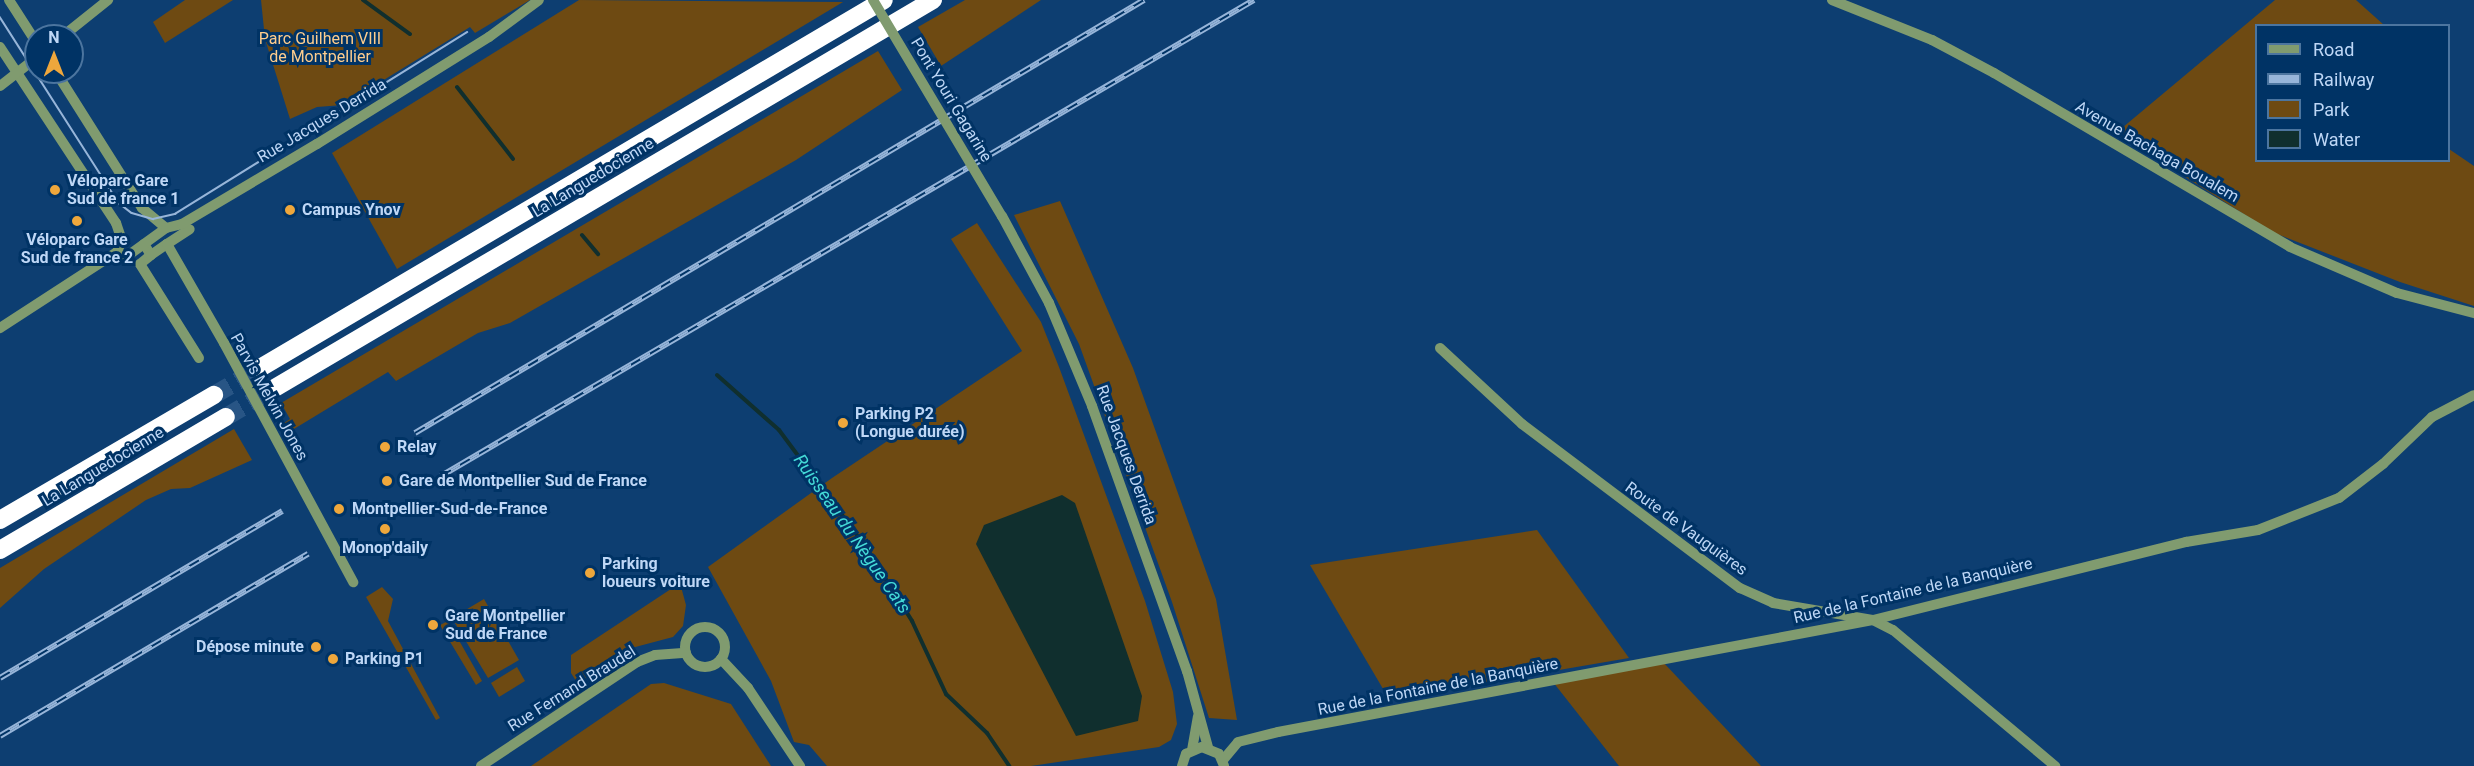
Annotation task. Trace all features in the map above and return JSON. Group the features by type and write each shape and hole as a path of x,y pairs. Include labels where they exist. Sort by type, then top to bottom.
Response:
{"highway":[{"name":"La Languedocienne","path":"260,368 884,0"},
{"name":"La Languedocienne","path":"273,389 933,0"},
{"name":"La Languedocienne","path":"0,520 214,395"},
{"name":"La Languedocienne","path":"0,550 226,417"}],"street":[{"path":"9,0 24,24"},
{"path":"78,24 108,0"},
{"name":"Rue Jacques Derrida","path":"117,252 126,257 166,228 182,224 489,37 539,0"},
{"name":"Pont Youri Gagarine","path":"873,0 1002,216"},
{"name":"Avenue Bachaga Boualem","path":"1832,0 1932,40 1994,73 2290,247 2397,293 2474,313"},
{"path":"0,47 116,223 122,240 117,252 0,328"},
{"path":"0,86 24,67"},
{"path":"64,84 142,208 166,228"},
{"name":"Rue Jacques Derrida","path":"1002,216 1049,303 1072,356 1123,488 1208,747"},
{"path":"190,229 140,264 199,358"},
{"path":"144,244 151,255"},
{"name":"Parvis Melvin Jones","path":"167,244 224,343 353,582"},
{"name":"Route de Vauguières","path":"1440,348 1522,424 1740,588 1773,603 1873,620 1893,630 2055,766"},
{"name":"Rue de la Fontaine de la Banquière","path":"1223,763 1238,742 1278,732 1873,620 2286,521 2339,498 2383,464 2432,417 2474,395"},
{"path":"707,626 719,631 725,642 722,659 711,666 699,666 686,653 690,634 707,626"},
{"name":"Rue Fernand Braudel","path":"481,766 637,662 655,656 686,653"},
{"path":"722,659 748,688 800,766"},
{"name":"Rue Jacques Derrida","path":"1192,750 1198,714"},
{"path":"1172,766 1182,763 1192,750 1208,747 1223,763"}],"green space":[{"path":"185,0 233,0 165,43 153,22"},
{"name":"Parc Guilhem VIII de Montpellier","path":"261,0 530,0 475,33 470,27 343,105 317,107 290,119 265,39"},
{"path":"579,0 843,2 397,269 332,153"},
{"path":"965,0 1041,0 941,66 918,27"},
{"path":"2275,0 2356,0 2383,24 2255,24 2255,162 2450,162 2450,150 2474,166 2474,306 2400,282 2272,232 2116,133"},
{"path":"878,51 902,90 796,160 510,323 478,333 396,381 388,372 284,435 278,427 290,419 281,403"},
{"path":"1060,201 1133,368 1216,599 1237,720 1209,718 1172,602 1079,344 1014,215"},
{"path":"977,223 1041,322 1059,367 1145,601 1173,692 1177,724 1171,740 1159,747 1031,766 827,766 809,745 794,742 771,681 708,567 832,478 1022,351 951,239"},
{"path":"234,429 252,460 190,488 171,489 146,500 44,569 0,608 0,568"},
{"path":"1537,530 1629,658 1389,699 1310,565"},
{"path":"680,583 686,605 683,626 673,637 624,650 578,684 571,673 571,655"},
{"path":"382,587 393,599 388,621 440,718 436,720 366,597"},
{"path":"484,599 519,660 488,678 452,618"},
{"path":"448,621 482,681 476,685 440,625"},
{"path":"1663,662 1761,766 1619,766 1553,682"},
{"path":"517,667 525,681 499,697 491,683"},
{"path":"664,683 731,704 771,766 531,766 651,684"}],"water":[{"path":"1062,495 1075,503 1142,696 1138,721 1076,736 976,544 984,525"}],"waterway":[{"name":"Ruisseau du Nègue Cats","path":"363,0 410,34"},
{"name":"Ruisseau du Nègue Cats","path":"457,87 513,159"},
{"name":"Ruisseau du Nègue Cats","path":"582,235 598,254"},
{"name":"Ruisseau du Nègue Cats","path":"717,375 779,430 865,546 912,621 946,694 987,733 1009,766"}],"tunnel":[{"path":"214,395 260,368"},
{"path":"226,417 273,389"}],"tram line":[{"path":"0,17 119,203 132,213 153,219 175,214 467,32"}],"railway":[{"path":"415,433 1144,0"},
{"path":"441,476 1254,0"},
{"path":"0,678 282,511"},
{"path":"0,736 308,554"}],"place":[{"name":"Véloparc Gare Sud de france 1","path":"55,190"},
{"name":"Campus Ynov","path":"290,210"},
{"name":"Véloparc Gare Sud de france 2","path":"77,221"},
{"name":"Parking P2 (Longue durée)","path":"843,423"},
{"name":"Relay","path":"385,447"},
{"name":"Gare de Montpellier Sud de France","path":"387,481"},
{"name":"Montpellier-Sud-de-France","path":"339,509"},
{"name":"Monop'daily","path":"385,529"},
{"name":"Parking loueurs voiture","path":"590,573"},
{"name":"Gare Montpellier Sud de France","path":"433,625"},
{"name":"Dépose minute","path":"316,647"},
{"name":"Parking P1","path":"333,659"}]}
